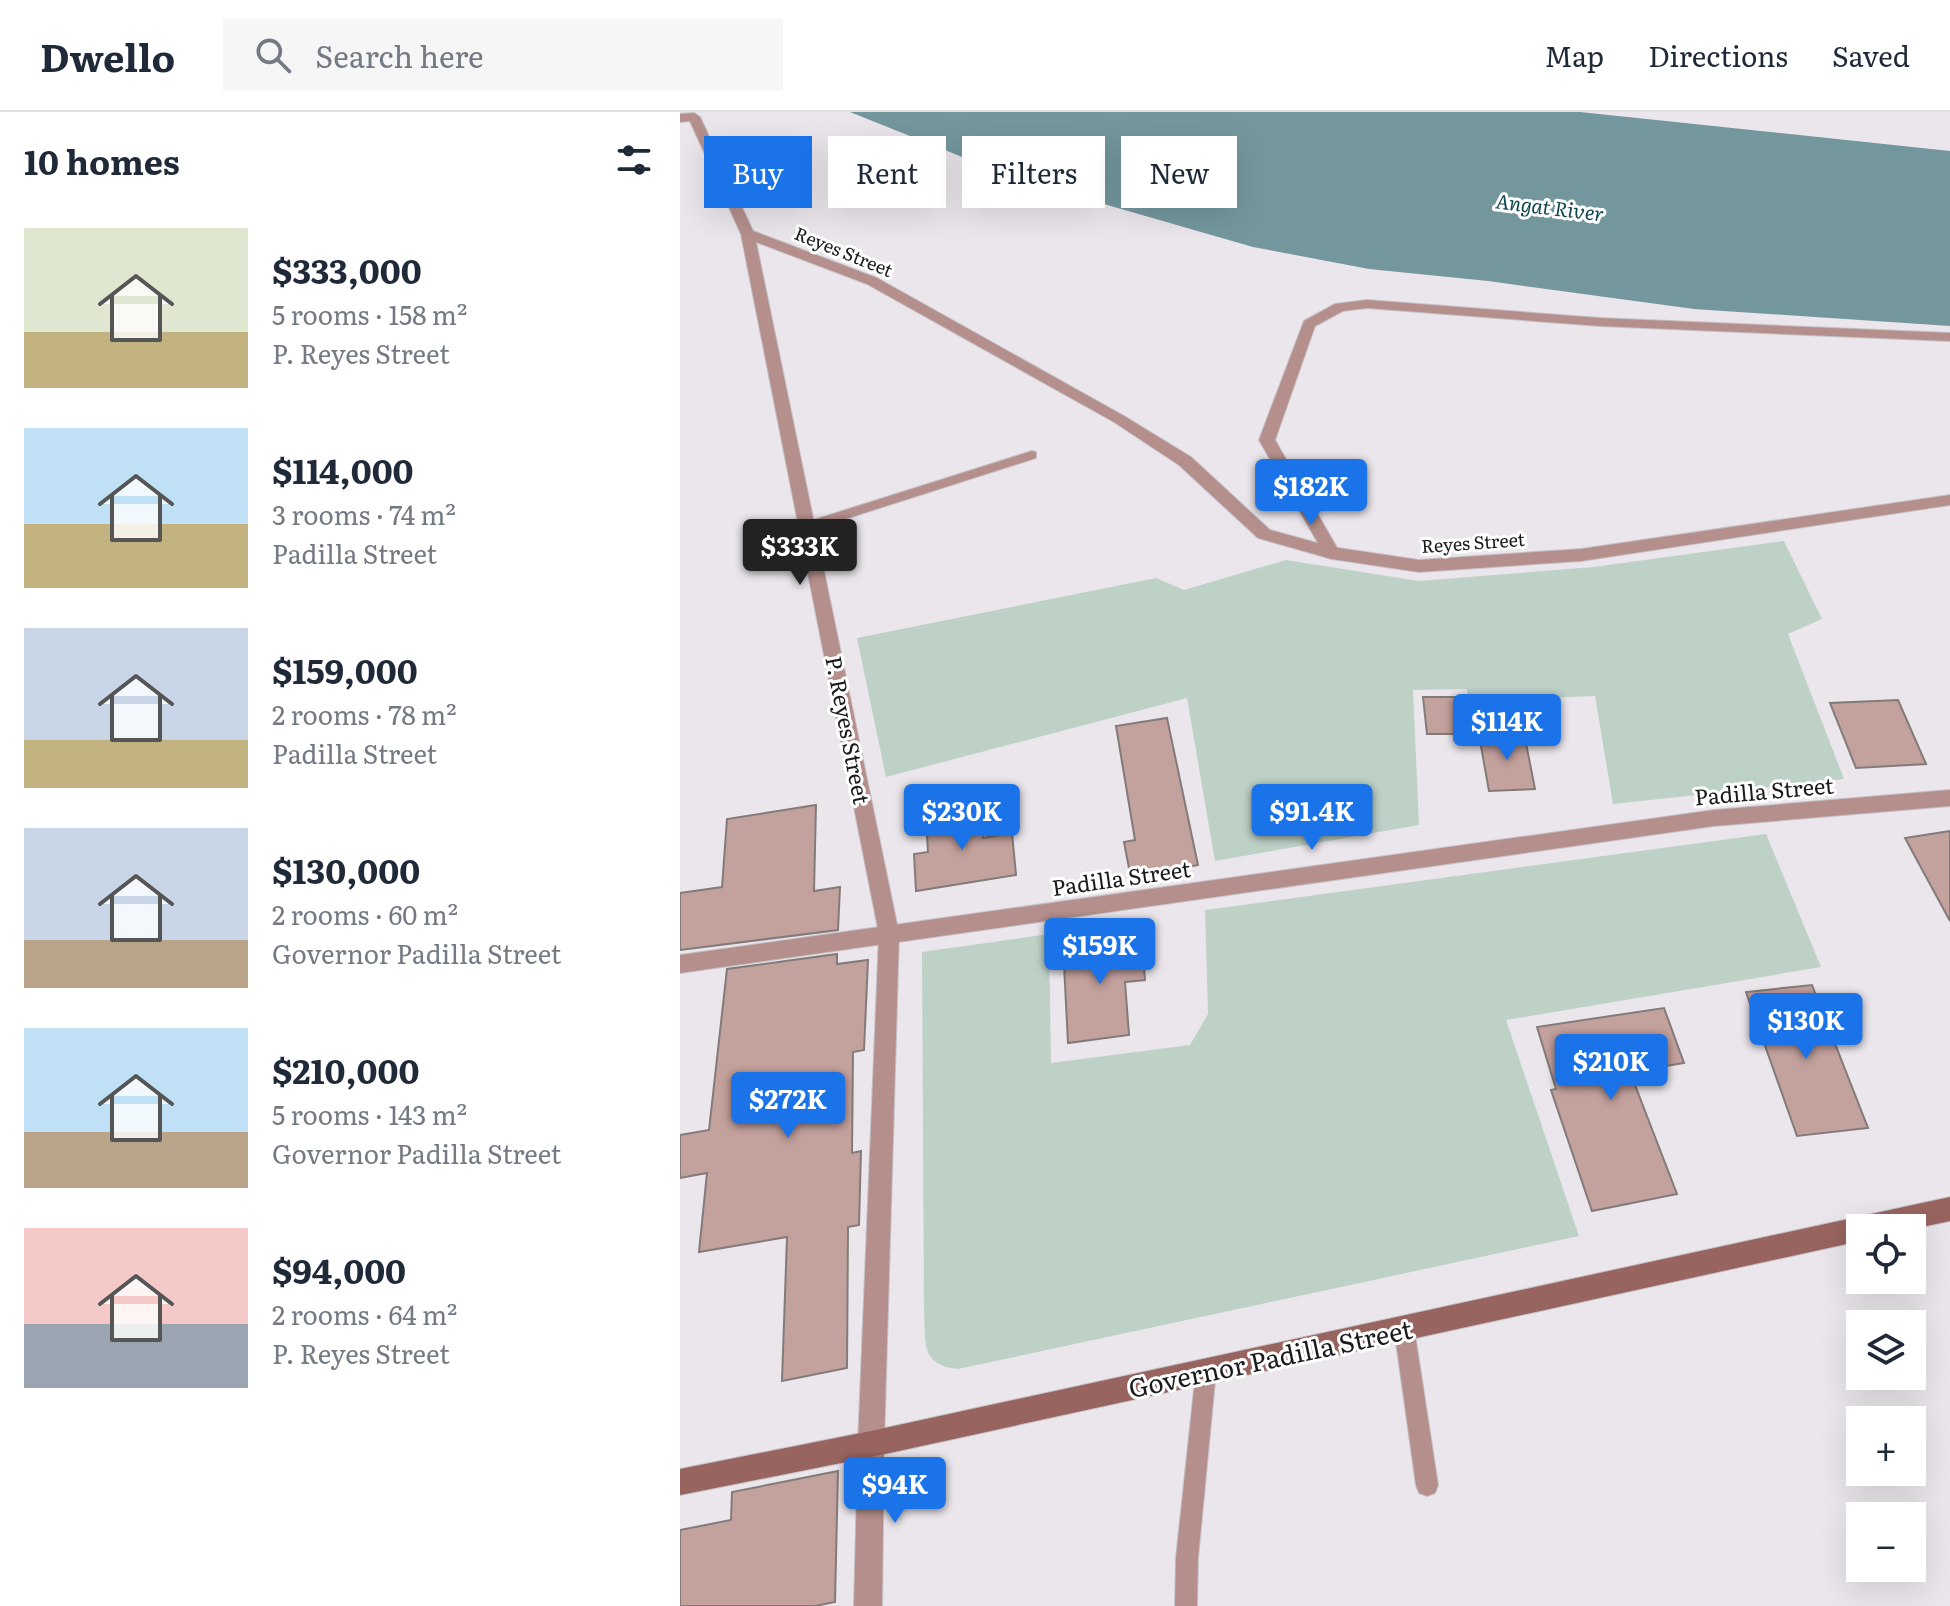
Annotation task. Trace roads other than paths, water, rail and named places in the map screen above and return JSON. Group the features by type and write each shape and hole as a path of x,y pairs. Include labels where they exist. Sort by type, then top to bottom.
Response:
{"main road":[{"name":"Governor Padilla Street","path":"1926,1214 1950,1209"},
{"name":"Governor Padilla Street","path":"680,1482 871,1444 1846,1231"}],"street":[{"name":"P. Reyes Street","path":"688,115 748,234 889,934 868,1606"},
{"name":"Reyes Street","path":"748,234 872,281 1119,419 1185,461 1264,534 1332,553 1419,566 1581,555 1950,500"},
{"path":"1332,553 1267,440 1309,324 1340,307 1367,304 1600,322 1950,337"},
{"name":"Padilla Street","path":"680,964 1714,818 1950,798"}],"lane":[{"path":"809,526 1032,455"},
{"path":"1404,1328 1427,1485"},
{"path":"1186,1606 1187,1558 1206,1371"}],"water":[{"name":"Angat River","path":"850,112 1580,112 1950,151 1950,326 1694,309 1488,281 1369,269 1253,247 1105,204 1105,136 962,136 962,157 946,151 946,136 910,136"}]}
